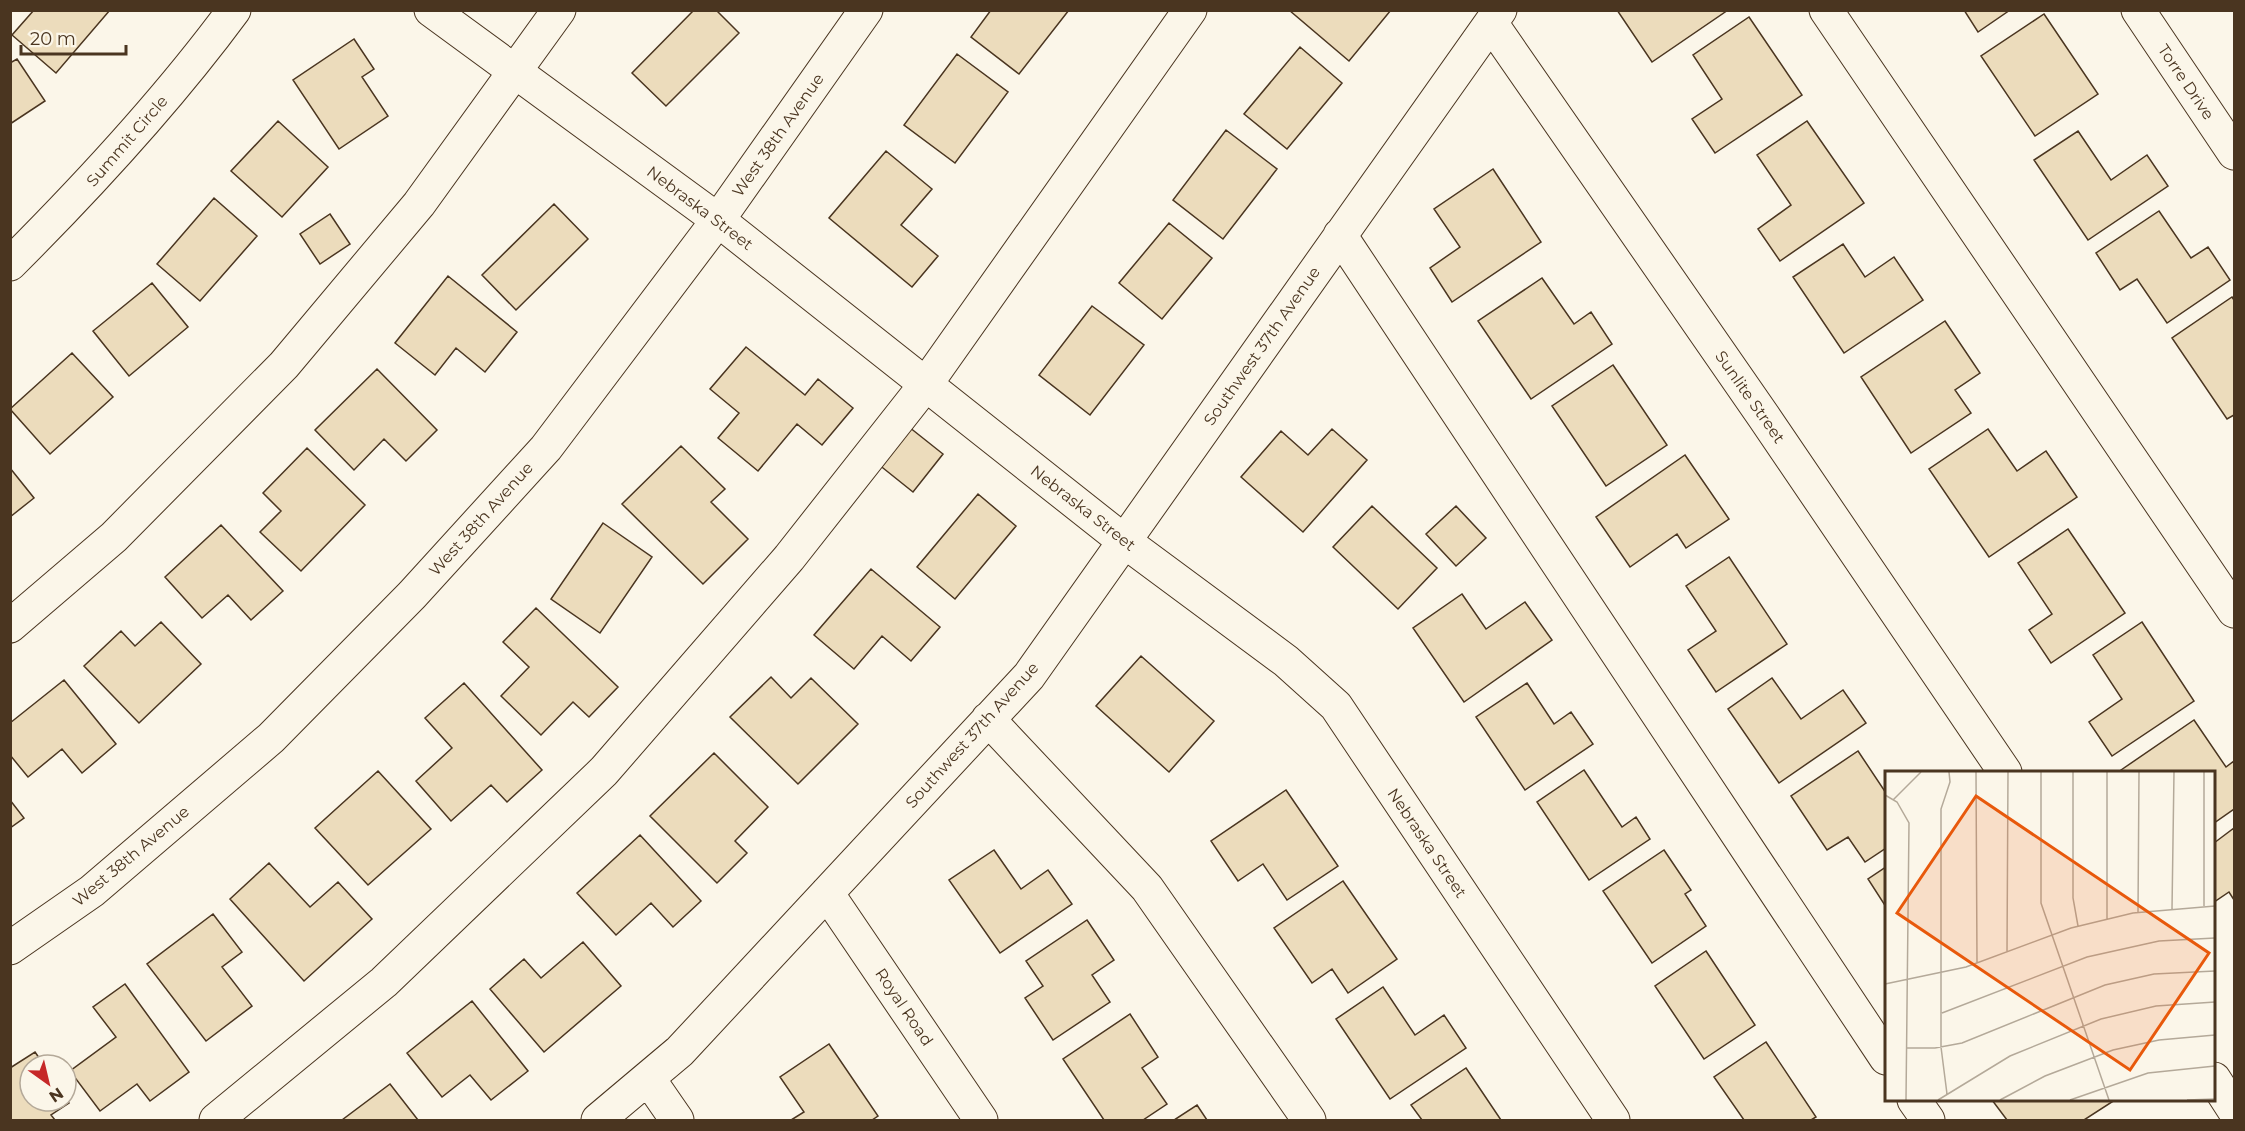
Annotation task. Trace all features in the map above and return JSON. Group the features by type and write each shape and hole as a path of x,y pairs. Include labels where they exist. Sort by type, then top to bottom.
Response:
{"street":[{"name":"Summit Circle","path":"10,264 83,191 199,57 234,10"},
{"name":"Nebraska Street","path":"431,10 718,220 1124,541 1286,661 1336,706 1612,1120"},
{"path":"10,626 114,537 284,365 419,204 559,10"},
{"name":"West 38th Avenue","path":"10,948 92,891 271,738 412,595 546,448 718,220 866,10"},
{"path":"216,1120 384,982 604,771 789,558 926,384 1190,10"},
{"path":"1826,10 2235,611"},
{"name":"Torre Drive","path":"2138,10 2235,153"},
{"name":"Southwest 37th Avenue","path":"598,1120 680,1051 1029,676 1495,17"},
{"name":"Sunlite Street","path":"1495,17 2004,771"},
{"path":"1340,236 1885,1055"},
{"path":"988,719 1148,888 1309,1120"},
{"name":"Royal Road","path":"827,893 981,1120"},
{"path":"648,1078 677,1120"},
{"path":"2215,1080 2235,1110"},
{"path":"1915,1101 1928,1120"}],"building":[{"path":"34,10 110,10 56,73 12,35"},
{"path":"694,10 716,10 739,33 666,106 632,73"},
{"path":"991,10 1069,10 1019,74 971,37"},
{"path":"1289,10 1391,10 1349,61"},
{"path":"1617,10 1728,10 1652,62"},
{"path":"1964,10 2010,10 1978,32"},
{"path":"2044,14 2098,94 2035,136 1981,56"},
{"path":"1749,17 1802,95 1715,153 1692,119 1722,99 1693,55"},
{"path":"354,39 374,69 362,77 388,116 339,149 293,80"},
{"path":"1300,47 1342,83 1287,149 1244,114"},
{"path":"957,54 1008,92 955,163 904,125"},
{"path":"17,59 45,101 10,124 10,63"},
{"path":"278,121 328,167 282,217 231,171"},
{"path":"1807,121 1864,203 1780,261 1758,229 1791,205 1757,155"},
{"path":"1226,130 1277,169 1223,239 1173,200"},
{"path":"2078,131 2111,180 2147,155 2168,186 2088,240 2034,160"},
{"path":"886,151 932,189 901,225 938,256 912,287 829,218"},
{"path":"1493,169 1541,242 1452,302 1430,268 1460,247 1434,209"},
{"path":"214,198 257,236 200,301 157,264"},
{"path":"554,204 588,239 516,310 482,275"},
{"path":"2159,211 2191,258 2208,247 2230,280 2167,323 2137,279 2120,290 2096,253"},
{"path":"330,214 350,244 320,264 300,234"},
{"path":"1169,223 1212,258 1162,319 1119,283"},
{"path":"1843,244 1865,277 1894,257 1923,300 1844,353 1793,277"},
{"path":"448,276 517,332 485,372 456,348 435,375 395,343"},
{"path":"1542,278 1574,324 1591,312 1612,344 1531,399 1478,321"},
{"path":"152,283 188,327 129,376 93,331"},
{"path":"2232,297 2234,300 2234,415 2227,419 2172,338"},
{"path":"1092,306 1144,345 1090,415 1039,375"},
{"path":"1945,321 1980,373 1955,390 1971,413 1911,453 1861,377"},
{"path":"746,347 805,395 818,379 853,408 822,445 797,424 758,471 718,438 739,413 710,389"},
{"path":"72,353 113,397 50,454 10,409"},
{"path":"1613,365 1667,445 1606,486 1552,406"},
{"path":"377,369 437,430 406,461 384,439 354,470 315,430"},
{"path":"909,427 943,454 913,492 878,464"},
{"path":"1332,429 1367,460 1303,532 1241,477 1281,431 1308,455"},
{"path":"1988,429 2017,471 2046,451 2077,497 1989,557 1929,469"},
{"path":"681,446 725,489 711,502 748,539 703,584 622,504"},
{"path":"307,448 365,505 301,571 260,532 281,511 263,493"},
{"path":"1685,455 1729,519 1686,548 1677,534 1630,567 1596,517"},
{"path":"10,468 34,498 10,517"},
{"path":"978,494 1016,526 955,599 917,567"},
{"path":"1372,506 1437,568 1398,609 1333,547"},
{"path":"1456,506 1486,538 1456,566 1426,534"},
{"path":"603,523 652,557 600,633 551,599"},
{"path":"221,525 283,591 251,620 228,595 202,618 165,577"},
{"path":"2068,529 2125,613 2051,663 2029,630 2052,614 2018,563"},
{"path":"1729,557 1787,644 1716,692 1688,650 1716,631 1686,586"},
{"path":"871,569 940,627 911,661 882,636 854,669 814,635"},
{"path":"1462,594 1486,629 1525,602 1552,640 1464,702 1413,628"},
{"path":"536,608 618,687 589,717 573,702 541,735 501,696 529,667 503,642"},
{"path":"161,622 201,664 139,723 84,666 121,631 135,646"},
{"path":"2142,622 2194,701 2112,756 2089,722 2122,699 2093,655"},
{"path":"1141,656 1214,721 1169,772 1096,706"},
{"path":"771,677 791,698 811,678 858,724 798,784 730,717"},
{"path":"1772,678 1801,719 1843,690 1866,723 1779,783 1728,709"},
{"path":"64,680 116,744 82,773 62,749 28,777 10,755 10,723"},
{"path":"464,683 542,770 507,802 491,785 451,821 416,781 452,748 425,718"},
{"path":"1527,683 1554,724 1571,712 1593,744 1525,790 1476,717"},
{"path":"2194,720 2226,767 2234,761 2234,809 2215,822 2215,771 2121,770"},
{"path":"1858,751 1885,792 1885,849 1865,862 1848,837 1827,850 1791,796"},
{"path":"714,753 768,807 735,841 747,853 717,883 650,816"},
{"path":"1584,770 1622,827 1636,817 1650,839 1589,880 1537,802"},
{"path":"378,771 431,829 368,885 315,828"},
{"path":"1286,790 1338,866 1287,900 1263,864 1238,881 1211,841"},
{"path":"10,800 24,818 10,828"},
{"path":"2234,828 2234,900 2229,892 2215,901 2215,842"},
{"path":"640,835 701,901 673,927 651,903 616,935 577,893"},
{"path":"994,850 1021,889 1048,870 1072,904 1000,953 949,880"},
{"path":"1664,850 1691,890 1685,894 1706,926 1652,963 1603,891"},
{"path":"269,863 310,907 338,882 372,919 304,981 230,899"},
{"path":"1885,868 1885,905 1868,879"},
{"path":"1343,881 1397,959 1348,993 1332,969 1312,983 1274,928"},
{"path":"213,914 242,952 222,967 252,1006 206,1041 147,964"},
{"path":"1087,920 1114,960 1092,975 1110,1002 1053,1040 1025,998 1043,986 1026,961"},
{"path":"583,942 621,986 544,1052 490,989 524,959 541,978"},
{"path":"1706,951 1755,1025 1704,1059 1655,986"},
{"path":"125,984 189,1072 150,1101 137,1084 100,1111 78,1082 78,1065 116,1037 93,1007"},
{"path":"1383,987 1415,1035 1444,1015 1466,1048 1390,1099 1336,1019"},
{"path":"472,1001 528,1071 491,1100 470,1075 442,1097 407,1053"},
{"path":"1130,1014 1158,1057 1142,1068 1167,1104 1143,1120 1104,1120 1063,1059"},
{"path":"1766,1042 1816,1117 1811,1120 1744,1120 1714,1077"},
{"path":"829,1044 878,1116 872,1120 791,1120 804,1112 780,1077"},
{"path":"18,1063 18,1113 54,1113 51,1115 55,1120 10,1120 10,1068"},
{"path":"1466,1068 1501,1120 1422,1120 1411,1105"},
{"path":"390,1084 418,1120 342,1120"},
{"path":"1993,1101 2113,1101 2084,1120 2007,1120"},
{"path":"1197,1105 1207,1120 1174,1120"}]}
